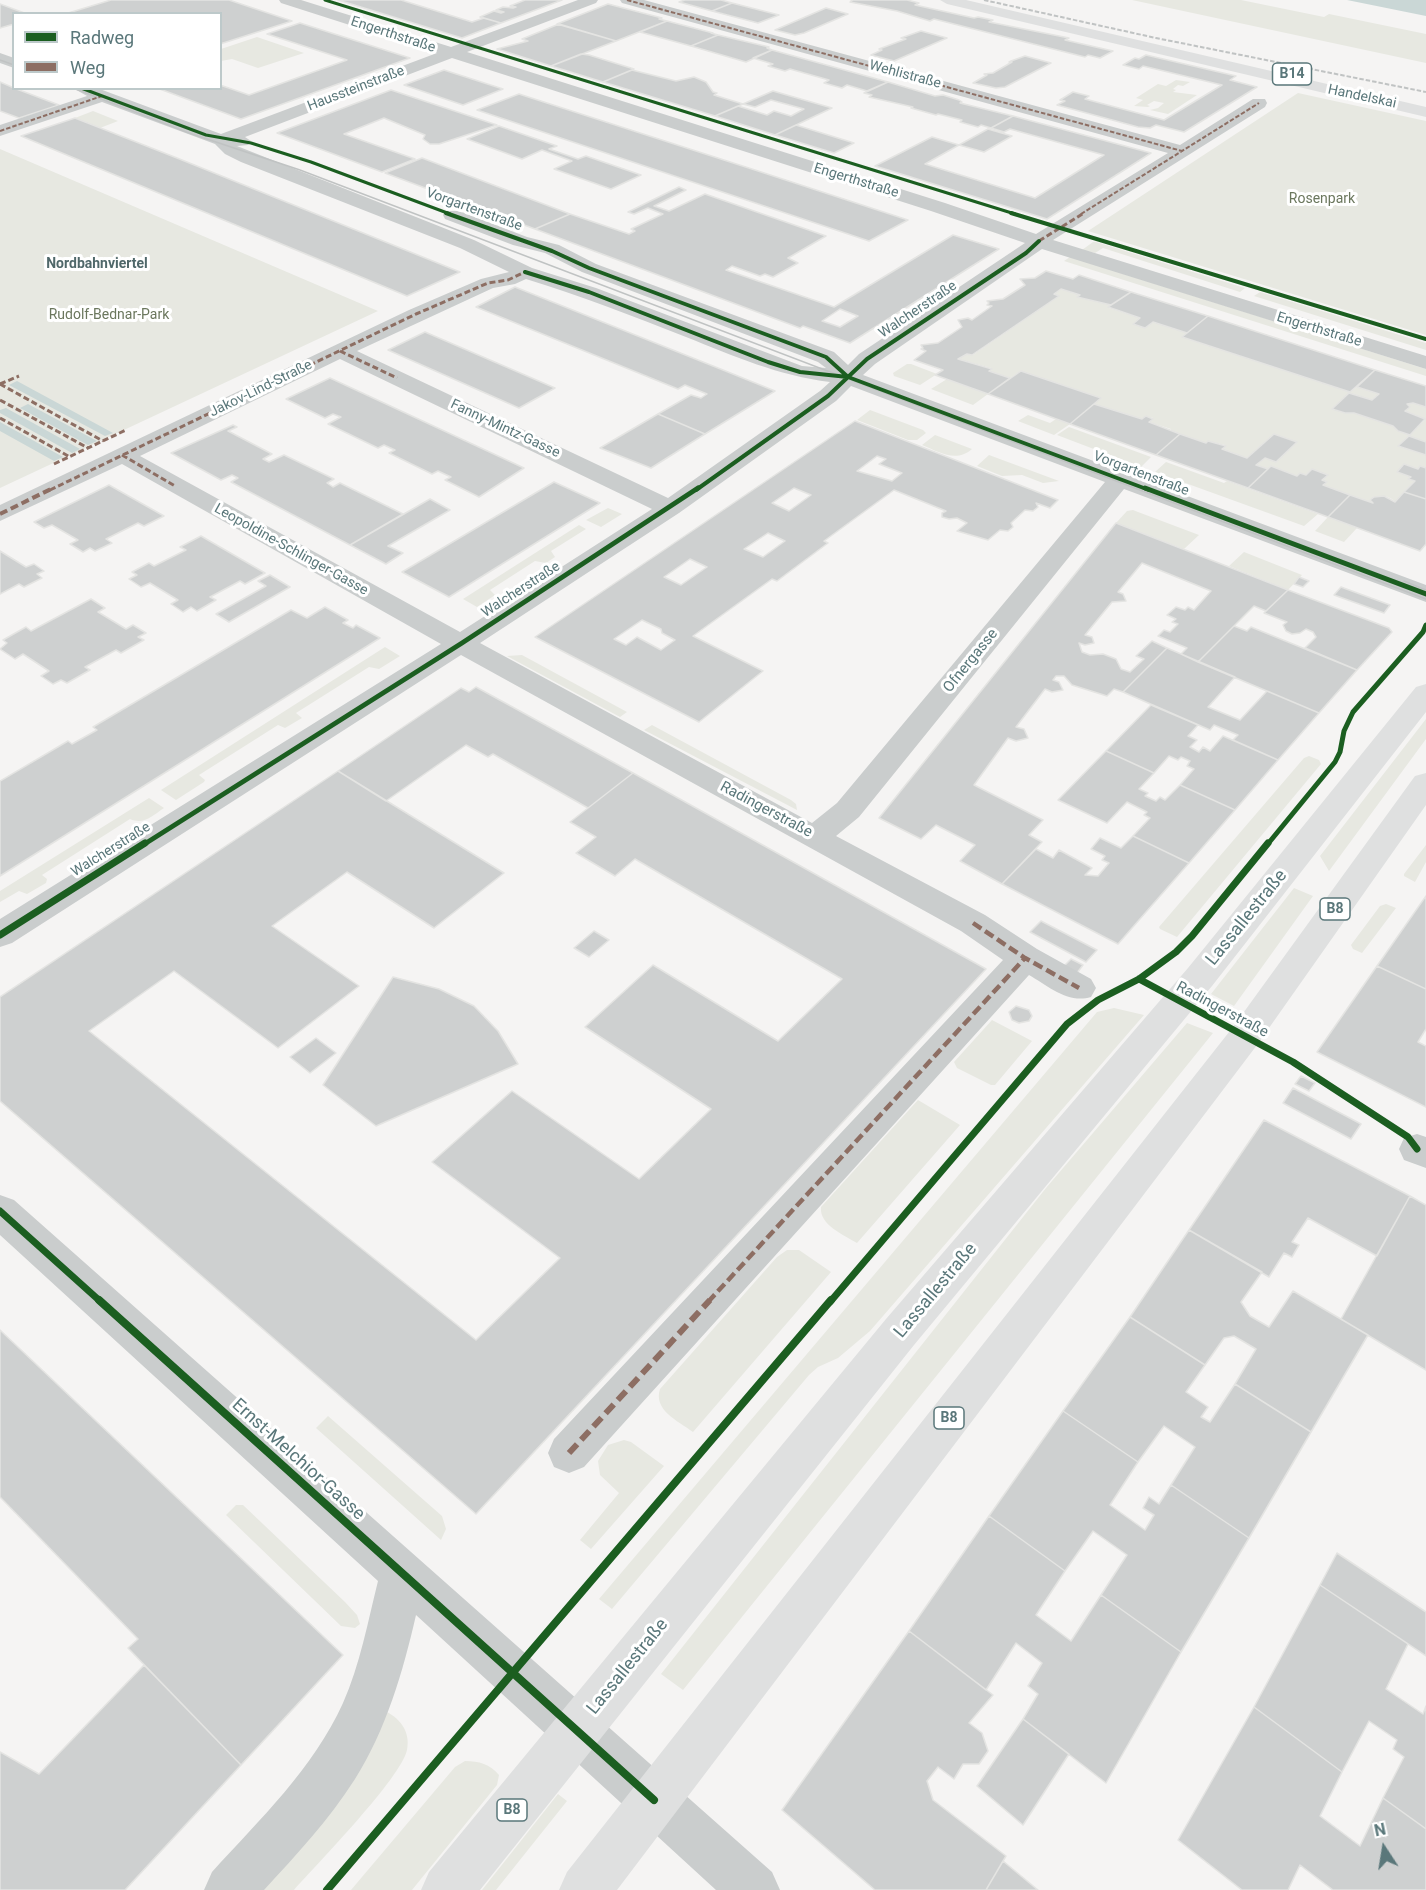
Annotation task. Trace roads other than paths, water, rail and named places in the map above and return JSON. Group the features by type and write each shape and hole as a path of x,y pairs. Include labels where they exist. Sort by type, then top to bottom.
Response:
{"main road":[{"name":"Handelskai","path":"947,0 1158,48 1426,102"},
{"name":"Handelskai","path":"1158,48 1272,78 1426,112"},
{"name":"Lassallestraße","path":"447,1890 900,1332 1200,977 1426,693"},
{"name":"B8","path":"585,1890 1245,1035 1426,783"}],"street":[{"name":"Engerthstraße","path":"286,0 1426,363"},
{"name":"Haussteinstraße","path":"221,140 591,0"},
{"name":"Wehlistraße","path":"627,0 1182,151"},
{"name":"Vorgartenstraße","path":"86,90 221,140 239,140 301,159 520,241 552,249 589,268 826,357 848,377"},
{"path":"0,131 102,96"},
{"name":"Walcherstraße","path":"0,935 462,643 670,508 828,396 867,359 1026,253 1039,241 1259,103"},
{"name":"Vorgartenstraße","path":"221,140 231,150 247,158 467,244 525,272 589,292 768,362 800,372 848,377 1426,594"},
{"name":"Jakov-Lind-Straße","path":"0,513 477,288 488,283 508,280 525,272"},
{"name":"Fanny-Mintz-Gasse","path":"340,351 670,508"},
{"name":"Leopoldine-Schlinger-Gasse","path":"122,455 462,643"},
{"name":"Ofnergasse","path":"815,836 848,810 1120,479"},
{"name":"Radingerstraße","path":"462,643 621,733 973,923 1025,958 1079,988"},
{"path":"569,1453 1025,958"},
{"name":"Ernst-Melchior-Gasse","path":"0,1210 402,1575 754,1890"},
{"path":"230,1890 313,1797 340,1759 370,1699 402,1575"}],"tram line":[{"path":"0,60 12,64"},
{"path":"78,90 189,133 300,170 1426,599"},
{"path":"1404,581 1426,590"}],"railway":[{"path":"984,0 1156,38 1426,92"}],"district":[{"name":"Nordbahnviertel","path":"97,264"}],"park label":[{"name":"Rosenpark","path":"1322,199"},
{"name":"Rudolf-Bednar-Park","path":"109,315"}]}
